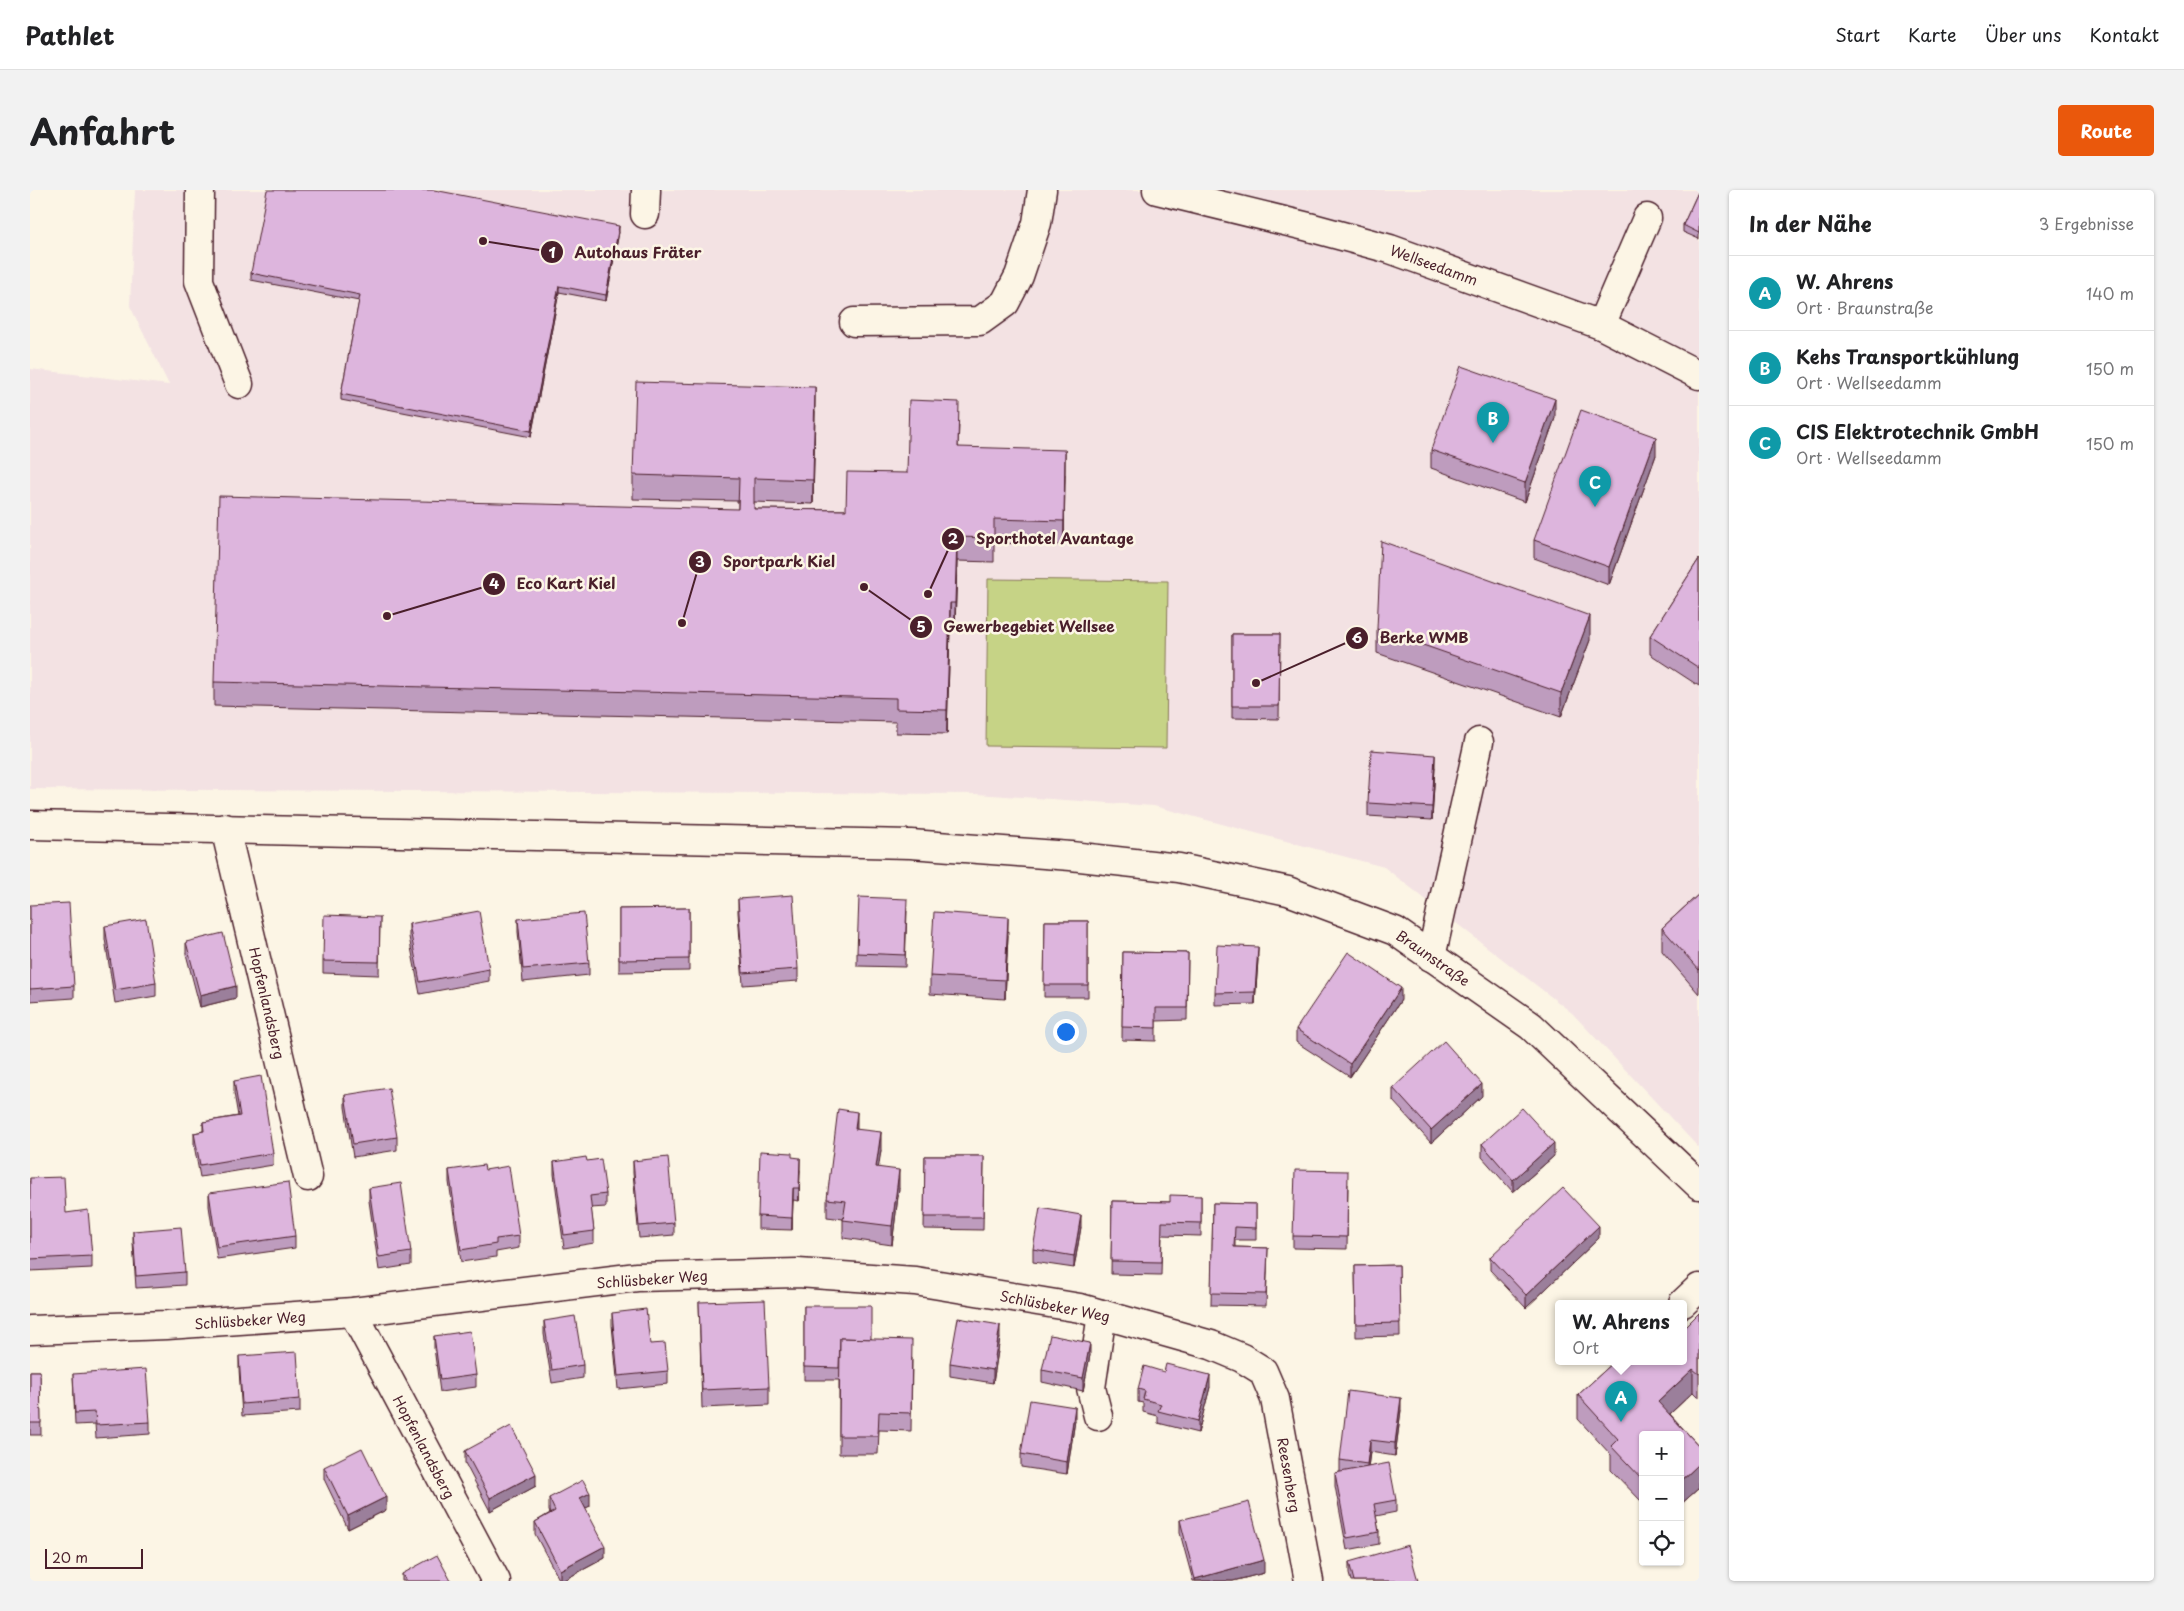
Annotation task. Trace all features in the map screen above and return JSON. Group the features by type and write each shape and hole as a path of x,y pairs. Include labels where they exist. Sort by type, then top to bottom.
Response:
{"street":[{"path":"200,190 200,281 240,384"},
{"path":"854,322 980,321 1004,303 1018,276 1037,222 1042,190"},
{"name":"Wellseedamm","path":"1157,190 1390,249 1601,325 1699,375"},
{"path":"1601,325 1647,218"},
{"path":"1431,957 1479,742"},
{"name":"Braunstraße","path":"30,825 911,844 1071,856 1178,868 1288,891 1395,931 1531,1026 1699,1184"},
{"name":"Hopfenlandsberg","path":"225,828 308,1177"},
{"name":"Schlüsbeker Weg","path":"30,1330 167,1326 353,1312 636,1277 798,1273 915,1281 1080,1308 1211,1345 1242,1358 1263,1371"},
{"path":"1686,1300 1699,1288"},
{"name":"Hopfenlandsberg","path":"353,1312 496,1581"},
{"path":"1098,1416 1091,1388 1102,1314"},
{"name":"Reesenberg","path":"1263,1371 1275,1399 1309,1581"}],"shaded area":[{"path":"135,190 1699,190 1699,1148 1572,1013 1384,867 1154,806 977,794 30,789 30,369 169,385 130,306"}],"green space":[{"path":"988,579 1168,581 1166,748 986,746"}],"building":[{"path":"267,190 434,190 619,226 606,295 559,286 531,431 341,394 360,295 251,273"},
{"path":"1699,190 1699,233 1683,225"},
{"path":"1461,366 1555,399 1525,483 1431,450"},
{"path":"636,382 815,387 813,480 754,478 754,509 846,510 847,472 907,473 909,400 959,402 958,447 1065,450 1064,521 994,519 994,538 957,537 955,603 950,603 947,710 896,709 896,698 214,682 219,496 738,509 739,478 633,475"},
{"path":"1581,410 1656,437 1609,567 1534,540"},
{"path":"1381,541 1590,616 1561,693 1377,629"},
{"path":"1699,559 1699,668 1650,636"},
{"path":"1232,634 1280,634 1279,706 1232,706"},
{"path":"1371,750 1435,755 1432,807 1368,803"},
{"path":"1699,894 1699,970 1662,928"},
{"path":"793,895 798,969 743,973 738,899"},
{"path":"859,897 907,899 905,955 857,953"},
{"path":"69,903 74,986 30,989 30,905"},
{"path":"689,908 689,959 619,960 619,909"},
{"path":"479,911 489,969 420,982 409,924"},
{"path":"934,912 1008,917 1005,980 930,976"},
{"path":"584,913 589,963 523,969 518,919"},
{"path":"324,915 380,917 379,962 323,961"},
{"path":"146,919 156,983 115,990 105,926"},
{"path":"1045,921 1088,921 1088,985 1044,985"},
{"path":"223,933 236,986 200,995 186,942"},
{"path":"1217,945 1258,947 1255,992 1215,993"},
{"path":"1123,952 1188,953 1187,1008 1156,1008 1156,1028 1122,1027"},
{"path":"1348,952 1401,988 1350,1064 1296,1029"},
{"path":"1444,1041 1482,1084 1431,1130 1393,1088"},
{"path":"261,1076 273,1153 200,1165 194,1133 204,1131 203,1122 240,1116 234,1081"},
{"path":"389,1088 397,1137 353,1144 345,1095"},
{"path":"1522,1108 1554,1143 1513,1180 1482,1144"},
{"path":"838,1109 857,1112 855,1129 881,1132 876,1167 899,1170 892,1226 843,1220 846,1201 827,1199"},
{"path":"760,1151 792,1153 792,1157 800,1158 799,1188 793,1188 792,1218 758,1216"},
{"path":"925,1156 984,1156 983,1217 924,1217"},
{"path":"586,1157 587,1161 601,1159 606,1194 590,1196 594,1231 564,1235 554,1162"},
{"path":"668,1157 674,1223 639,1226 633,1161"},
{"path":"484,1165 485,1170 509,1166 519,1236 496,1239 496,1244 461,1250 449,1170"},
{"path":"1295,1170 1348,1171 1347,1237 1293,1236"},
{"path":"64,1177 66,1213 88,1210 92,1256 30,1259 30,1178"},
{"path":"288,1182 295,1236 217,1247 209,1193"},
{"path":"401,1183 411,1252 379,1257 369,1188"},
{"path":"1563,1188 1599,1226 1526,1295 1490,1257"},
{"path":"1170,1195 1201,1196 1201,1223 1162,1222 1161,1262 1111,1261 1112,1201 1170,1202"},
{"path":"1213,1203 1256,1204 1256,1228 1235,1227 1234,1247 1268,1248 1266,1294 1211,1293"},
{"path":"1040,1208 1081,1215 1074,1256 1033,1249"},
{"path":"181,1227 185,1272 136,1276 133,1231"},
{"path":"1399,1265 1400,1323 1356,1324 1355,1266"},
{"path":"765,1300 769,1387 702,1390 699,1302"},
{"path":"804,1306 871,1306 871,1339 840,1338 839,1368 804,1367"},
{"path":"646,1309 650,1344 665,1343 668,1371 618,1376 612,1313"},
{"path":"1699,1313 1699,1374 1693,1369 1658,1402 1699,1446 1699,1464 1684,1478 1684,1431 1639,1431 1639,1476 1611,1446 1618,1439 1578,1395 1611,1365 1687,1365 1687,1325"},
{"path":"575,1316 583,1365 552,1370 544,1321"},
{"path":"958,1318 1000,1325 993,1370 950,1363"},
{"path":"470,1331 476,1375 440,1380 434,1336"},
{"path":"1050,1335 1090,1343 1083,1378 1042,1370"},
{"path":"840,1338 912,1340 911,1413 879,1412 878,1436 839,1436"},
{"path":"297,1352 300,1399 242,1404 239,1356"},
{"path":"1166,1364 1210,1375 1198,1421 1158,1411 1161,1404 1143,1399 1145,1391 1138,1389 1144,1366 1164,1372"},
{"path":"146,1369 150,1422 96,1425 95,1412 75,1413 73,1374"},
{"path":"30,1371 40,1371 41,1423 30,1423"},
{"path":"1348,1391 1401,1398 1395,1443 1370,1440 1367,1464 1340,1460"},
{"path":"1030,1400 1075,1407 1067,1462 1021,1454"},
{"path":"511,1426 536,1474 490,1498 465,1451"},
{"path":"362,1448 386,1497 348,1516 324,1467"},
{"path":"1389,1463 1396,1500 1374,1504 1379,1532 1347,1538 1335,1473"},
{"path":"583,1480 590,1493 580,1498 605,1546 560,1570 535,1522 555,1511 549,1498"},
{"path":"1249,1502 1264,1560 1195,1579 1180,1520"},
{"path":"1408,1545 1418,1581 1354,1581 1349,1562"},
{"path":"437,1555 451,1581 406,1581 402,1574"}],"place":[{"name":"Autohaus Fräter","path":"483,241"},
{"name":"Kehs Transportkühlung","path":"1493,443"},
{"name":"CIS Elektrotechnik GmbH","path":"1595,507"},
{"name":"Gewerbegebiet Wellsee","path":"864,587"},
{"name":"Sporthotel Avantage","path":"928,594"},
{"name":"Eco Kart Kiel","path":"387,616"},
{"name":"Sportpark Kiel","path":"682,623"},
{"name":"Berke WMB","path":"1256,683"},
{"name":"W. Ahrens","path":"1621,1422"}]}
